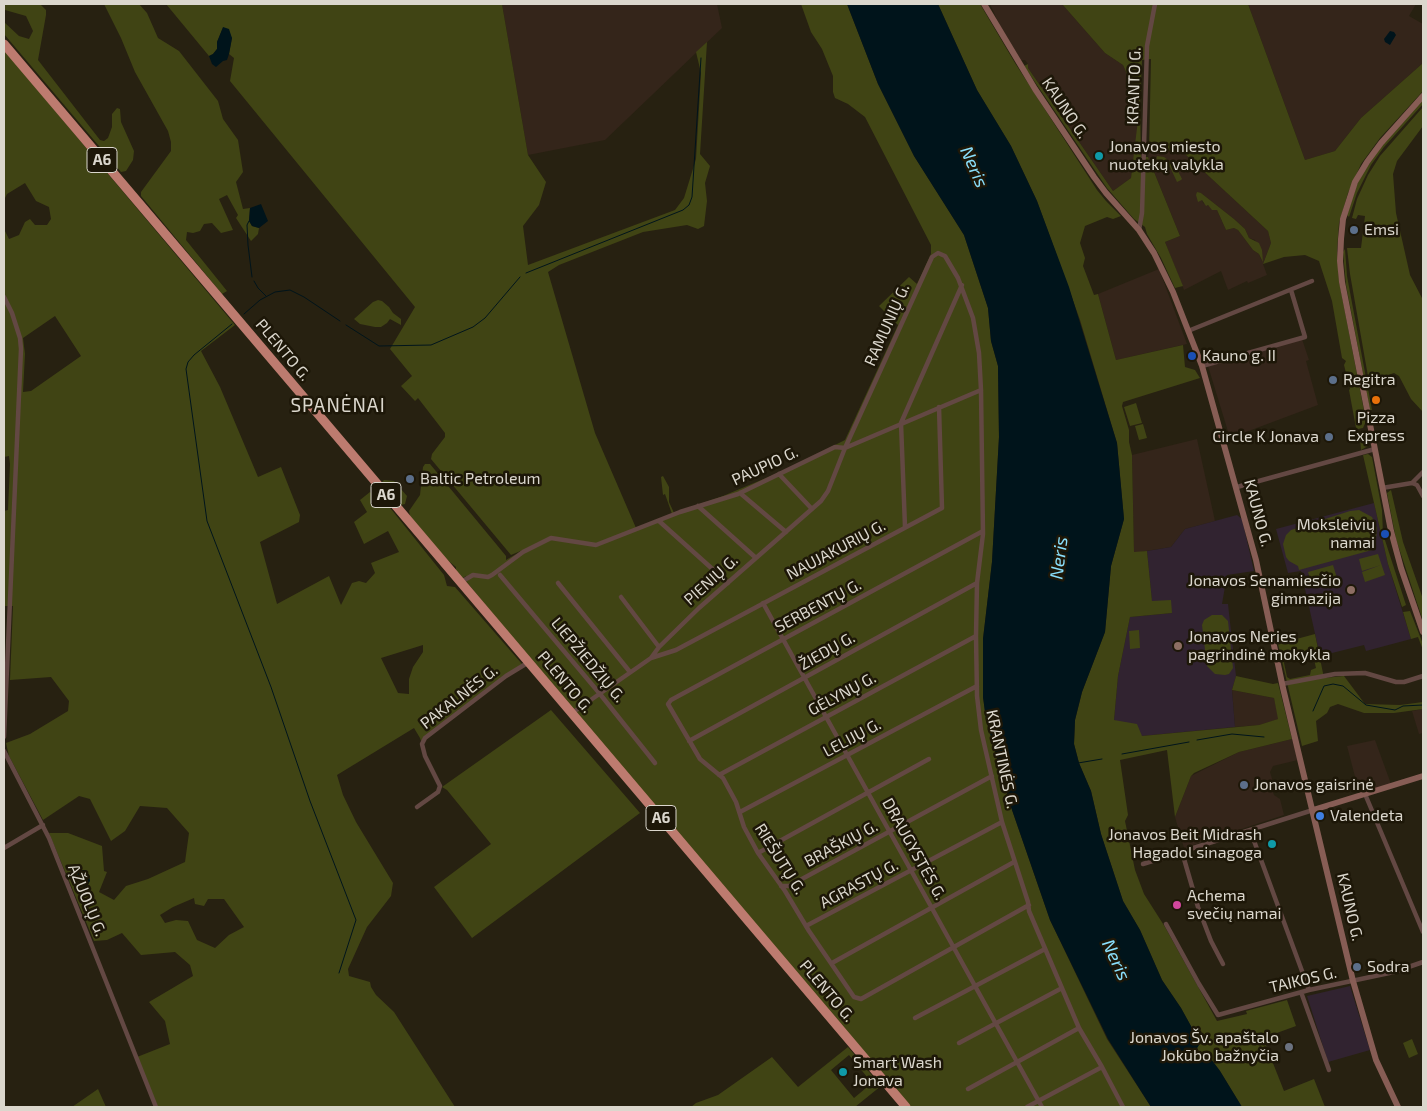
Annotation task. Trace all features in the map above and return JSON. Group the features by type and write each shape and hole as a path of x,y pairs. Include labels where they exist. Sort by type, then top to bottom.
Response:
{"highway":[{"name":"PLENTO G.","path":"4,44 906,1107"}],"main road":[{"name":"KAUNO G.","path":"984,4 1026,74 1094,177 1139,230 1162,266 1202,366 1258,567 1282,684 1353,981 1376,1060 1398,1107"},
{"path":"1423,96 1381,143 1366,162 1355,182 1348,200 1341,232 1340,260 1342,282 1374,448 1398,560 1423,632"},
{"path":"1313,810 1423,776"}],"street":[{"name":"KRANTO G.","path":"1139,230 1142,213 1147,46 1155,4"},
{"name":"RAMUNIŲ G.","path":"845,448 932,256 938,253 945,256 962,285"},
{"path":"1188,331 1312,281"},
{"path":"962,285 973,318 980,353 981,390"},
{"path":"905,527 902,423 962,285"},
{"path":"1202,366 1305,337 1291,290"},
{"path":"4,297 12,313 20,338 21,349 6,657 4,737"},
{"name":"PAUPIO G.","path":"461,582 473,575 485,577 492,575 523,552 551,538 596,545 698,506 740,493 836,447 845,448 981,390"},
{"name":"KRANTINĖS G.","path":"981,390 983,531 977,583 976,636 977,686 981,730 1002,822 1029,906 1029,912 1079,1028 1102,1067 1121,1107"},
{"name":"NAUJAKURIŲ G.","path":"651,658 676,650 942,508 939,407"},
{"name":"PIENIŲ G.","path":"572,713 651,658 659,647 699,608 821,501 828,491 845,448"},
{"path":"1237,487 1374,448"},
{"path":"1412,483 1423,472"},
{"path":"779,474 812,509"},
{"path":"1382,488 1412,483 1417,485 1423,496"},
{"path":"740,493 786,532"},
{"path":"698,506 756,558"},
{"path":"659,521 728,583"},
{"name":"SERBENTŲ G.","path":"668,704 671,700 983,531"},
{"name":"LIEPŽIEDŽIŲ G.","path":"500,574 655,763"},
{"path":"558,582 630,672"},
{"name":"ŽIEDŲ G.","path":"689,741 977,583"},
{"path":"621,597 659,647"},
{"name":"DRAUGYSTĖS G.","path":"763,603 1042,1107"},
{"name":"GĖLYNŲ G.","path":"719,775 976,636"},
{"name":"PAKALNĖS G.","path":"417,808 438,792 440,786 425,756 422,744 425,738 506,676 529,662"},
{"path":"1282,684 1335,674 1365,673 1396,682 1404,682 1423,676"},
{"name":"LELIJŲ G.","path":"740,812 977,686"},
{"name":"RIEŠUTŲ G.","path":"668,704 700,759 719,775 729,788 740,812 744,827 758,853 854,997 860,999 952,947"},
{"name":"ĄŽUOLŲ G.","path":"4,751 43,825 156,1107"},
{"path":"758,853 929,759"},
{"name":"BRAŠKIŲ G.","path":"780,886 789,886 992,776"},
{"path":"1366,794 1423,932"},
{"path":"1143,864 1313,810"},
{"name":"AGRASTŲ G.","path":"806,926 1002,822"},
{"path":"4,848 43,825"},
{"path":"1250,830 1309,990"},
{"path":"1182,852 1198,907 1211,941 1223,964"},
{"path":"832,963 1014,862"},
{"path":"952,947 1029,906"},
{"name":"TAIKOS G.","path":"1166,924 1218,1015 1423,962"},
{"path":"915,1018 1045,949"},
{"path":"959,1043 1062,988"},
{"path":"1301,992 1329,1070"},
{"path":"968,1089 1079,1028"},
{"path":"1027,1107 1102,1067"}],"shaded area":[{"path":"502,4 717,4 722,28 605,140 528,155"},
{"name":"Jonavos miesto nuotekų valykla","path":"990,4 1062,4 1105,53 1123,65 1140,103 1140,117 1131,178 1113,191 1028,68 1028,64 1025,60 1021,60 1000,26"},
{"path":"1248,4 1416,4 1409,16 1423,24 1423,63 1361,118 1335,151 1305,160"},
{"path":"1177,150 1185,154 1268,231 1271,243 1263,264 1267,275 1248,283 1247,281 1228,290 1221,271 1184,290 1165,242 1180,236 1148,157 1149,152","holes":["1201,193 1245,229 1249,238 1255,240 1262,262 1259,254 1253,250 1238,230 1234,228 1226,230 1217,210 1203,203"]},
{"path":"1159,269 1187,344 1116,360 1098,294"},
{"path":"1302,339 1309,360 1306,361 1318,405 1230,438 1208,366"},
{"path":"1197,439 1215,521 1185,529 1171,547 1134,553 1132,455"},
{"name":"Jonavos Senamiesčio gimnazija","path":"1374,503 1388,564 1411,639 1366,651 1364,645 1320,656 1301,571 1288,573 1276,529"},
{"name":"Jonavos Neries pagrindinė mokykla","path":"1237,515 1242,519 1254,571 1227,575 1222,604 1228,604 1236,676 1232,690 1235,727 1142,736 1114,720 1118,676 1130,617 1172,613 1152,601 1147,551 1171,547 1185,529"},
{"path":"1232,690 1274,698 1279,719 1259,725 1235,727"},
{"path":"1423,709 1423,733 1419,734 1412,711"},
{"path":"1292,739 1298,760 1273,766 1270,772 1273,782 1270,784 1274,795 1280,799 1284,815 1184,848 1175,817 1191,776 1239,752"},
{"path":"1375,740 1391,784 1359,792 1347,746"},
{"path":"1350,986 1370,1050 1328,1062 1307,996"}],"green space":[{"path":"4,4 40,4 46,10 38,60 100,140 104,141 108,138 112,127 112,114 117,108 120,109 121,122 134,151 133,160 126,171 121,172 4,34 4,22 19,36 29,39 33,31 26,16 5,10"},
{"path":"104,4 139,4 147,13 158,38 179,51 218,101 223,119 238,140 243,172 236,182 243,209 250,208 249,221 252,226 259,228 258,234 251,241 236,218 238,215 227,195 219,199 233,230 221,233 212,223 204,224 200,231 187,232 186,240 227,291 222,294 141,196 141,192 171,151 171,142 168,131 135,72"},
{"path":"166,4 502,4 528,155 546,182 539,205 523,226 528,265 675,210 684,198 696,159 701,73 696,52 707,42 700,154 710,166 705,183 707,201 704,226 698,229 687,225 643,232 559,265 548,272 595,433 636,528 672,514 665,494 663,495 661,477 663,476 669,487 669,502 674,513 723,496 785,470 845,440 898,325 879,306 909,277 917,284 931,254 931,245 865,117 848,104 835,98 833,76 822,49 811,32 801,4 847,4 878,84 914,156 964,235 988,308 991,341 998,366 999,437 992,562 983,639 983,697 986,719 1011,807 1050,920 1107,1039 1151,1107 909,1107 524,652 466,581 466,576 460,577 456,567 446,559 410,516 409,511 420,495 423,467 425,464 430,464 506,556 506,560 523,550 511,555 431,459 432,454 445,437 445,433 418,398 415,401 401,386 412,376 390,349 415,307 230,81 234,58 229,54 232,38 223,28 217,42 217,49 209,56"},
{"path":"938,4 980,4 1015,63 1097,190 1121,216 1113,219 1107,217 1085,226 1080,243 1085,258 1083,266 1094,295 1098,294 1116,360 1183,345 1185,367 1195,370 1200,378 1123,402 1122,406 1129,430 1132,455 1134,552 1147,551 1152,601 1171,600 1172,613 1130,617 1118,676 1114,720 1137,724 1142,736 1259,725 1278,719 1274,698 1232,690 1236,676 1273,684 1278,683 1292,739 1239,752 1194,773 1191,776 1175,817 1167,750 1120,760 1128,815 1125,821 1135,870 1144,894 1165,927 1217,1021 1247,1014 1246,1011 1287,1000 1296,1026 1263,1038 1284,1091 1314,1079 1325,1107 1242,1107 1205,1051 1187,1058 1197,1037 1181,1008 1162,980 1140,930 1123,901 1101,834 1091,791 1079,763 1074,744 1075,720 1082,692 1105,632 1111,566 1124,519 1117,443 1080,320 1037,201 1011,146 977,90"},
{"path":"1062,4 1248,4 1305,160 1335,151 1361,118 1423,63 1423,91 1380,138 1361,164 1348,193 1339,223 1337,250 1339,281 1366,421 1363,428 1356,428 1344,365 1346,361 1342,358 1332,301 1319,261 1305,255 1284,257 1263,264 1271,243 1268,231 1185,154 1177,150 1149,152 1151,59 1142,60 1140,103 1123,65 1105,53"},
{"path":"4,50 235,325 201,351 220,387 258,477 281,467 300,515 299,522 260,542 277,604 329,576 341,605 352,583 359,581 366,583 375,573 371,563 399,552 388,531 364,544 354,522 367,512 360,500 370,492 373,496 379,494 444,575 447,586 455,587 522,664 523,667 506,676 425,738 422,744 414,728 337,775 343,795 356,822 393,883 391,896 367,927 348,969 349,976 370,982 376,995 394,1012 455,1107 158,1107 137,1057 170,1044 165,1021 149,1002 193,976 190,965 175,952 141,955 122,933 107,940 94,941 49,833 68,833 102,846 104,871 107,872 99,892 114,900 126,886 148,879 185,862 189,833 167,808 140,806 125,831 111,841 90,799 79,796 43,820 9,756 6,743 30,734 68,711 69,701 51,677 10,680 13,606 4,606 4,511 8,510 10,464 9,456 4,457 4,229 9,239 19,235 25,222 30,219 35,225 47,225 51,219 49,207 36,201 25,183 7,194 4,200","holes":["55,316 81,356 31,391 23,392 25,354 23,338","423,645 423,652 413,667 409,679 409,694 398,693 381,658","194,898 195,904 204,906 208,899 224,899 244,927 229,935 215,948 197,940 188,921 176,920 165,923 160,915"]},
{"path":"1028,64 1028,68 1113,191 1131,178 1140,103 1141,157 1148,157 1180,236 1165,242 1183,286 1175,288 1145,227 1134,219 1107,188 1024,66"},
{"path":"1423,100 1423,104 1384,147 1371,165 1357,193 1349,217 1347,215 1362,174 1382,146"},
{"path":"1423,107 1423,126 1397,161 1393,174 1396,213 1410,275 1423,300 1423,412 1411,399 1399,376 1394,373 1369,382 1347,248 1361,248 1365,216 1358,215 1356,219 1352,218 1357,199 1368,175 1380,156"},
{"path":"1157,156 1164,157 1174,165 1172,167 1176,167 1182,179 1177,182 1170,167 1166,169 1163,163 1156,161"},
{"path":"1197,192 1201,193 1234,219 1245,229 1249,238 1259,243 1263,262 1259,254 1253,250 1238,230 1234,228 1226,230 1217,210 1212,210 1208,205 1206,206 1202,200 1198,202"},
{"path":"1345,249 1347,276 1372,410 1370,410 1346,285 1343,252"},
{"path":"382,301 401,319 401,325 390,319 381,327 375,327 360,324 354,319 373,302"},
{"path":"1136,403 1142,423 1130,426 1124,407"},
{"path":"1143,424 1147,438 1139,440 1135,426"},
{"path":"1360,437 1367,437 1369,442 1368,446 1361,450"},
{"path":"1368,454 1372,457 1382,510 1383,534 1406,605 1402,607 1388,564 1363,455"},
{"path":"384,480 394,481 407,496 405,504 401,505 383,484"},
{"path":"1391,490 1403,542 1423,599 1423,621 1396,539 1387,493"},
{"path":"1359,510 1372,517 1377,528 1376,539 1371,546 1372,550 1299,570 1298,566 1286,557 1283,544 1286,535 1291,530 1350,511"},
{"path":"1378,554 1385,575 1365,582 1362,572 1381,565 1362,571 1359,559"},
{"path":"1333,565 1337,578 1312,585 1308,572"},
{"path":"1410,611 1423,644 1423,650 1418,637 1411,639 1403,612"},
{"path":"1212,615 1222,615 1228,621 1233,668 1229,674 1215,674 1207,666 1202,625 1204,620"},
{"path":"1139,630 1140,648 1130,649 1129,631"},
{"path":"1315,634 1324,678 1344,676 1365,704 1400,705 1423,702 1423,709 1394,713 1364,713 1338,704 1330,707 1327,713 1316,721 1318,741 1302,746 1278,644","holes":["1312,651 1316,668 1311,670 1310,675 1290,679 1287,677 1283,658"]},
{"path":"551,710 640,813 472,938 434,887 491,844 447,790 442,787"},
{"path":"1412,1039 1418,1054 1409,1058 1403,1043"},
{"path":"848,1047 881,1086 855,1107 691,1107 696,1103 718,1095 772,1057 798,1087","holes":["849,1055 872,1083 854,1098 831,1070"]},
{"path":"98,1089 106,1107 72,1107"}],"water":[{"name":"Neris","path":"847,4 938,4 977,90 1011,146 1037,201 1069,287 1117,443 1124,519 1111,566 1105,632 1082,692 1075,720 1074,744 1079,763 1091,791 1101,834 1123,901 1140,930 1162,980 1181,1008 1197,1037 1202,1040 1196,1050 1188,1057 1205,1051 1242,1107 1151,1107 1108,1039 1050,920 1011,807 986,719 983,697 983,639 992,562 999,437 998,366 991,341 988,308 964,235 914,156 878,84"},
{"path":"223,27 229,29 232,38 227,60 216,67 212,64 209,56 217,49 217,42"},
{"path":"1390,31 1396,35 1390,45 1384,39"},
{"path":"261,204 268,221 259,228 252,226 249,221 250,208"},
{"path":"86,870 89,875 90,881 86,888 81,885 77,876 78,872"}],"waterway":[{"path":"526,273 683,210 689,205 692,197 701,58"},
{"path":"249,221 247,225 248,245 252,277"},
{"path":"346,325 379,346 431,345 473,327 485,318 520,277"},
{"path":"254,281 266,296"},
{"path":"244,314 260,300 275,292 290,290 340,321"},
{"path":"232,324 194,355 188,362 186,369 207,521 271,687 310,801 356,920 339,973"},
{"path":"1313,711 1324,686 1333,684 1343,686 1366,705 1395,710 1403,706 1423,705"},
{"path":"1197,740 1232,734 1264,737"},
{"path":"1122,754 1189,742"},
{"path":"1078,763 1102,759"}],"place":[{"name":"Jonavos miesto nuotekų valykla","path":"1099,156"},
{"name":"Emsi","path":"1354,230"},
{"name":"Kauno g. II","path":"1192,356"},
{"name":"Regitra","path":"1333,380"},
{"name":"Pizza Express","path":"1376,400"},
{"name":"Circle K Jonava","path":"1329,437"},
{"name":"Baltic Petroleum","path":"410,479"},
{"name":"Moksleivių namai","path":"1385,534"},
{"name":"Jonavos Senamiesčio gimnazija","path":"1351,590"},
{"name":"Jonavos Neries pagrindinė mokykla","path":"1178,646"},
{"name":"Jonavos gaisrinė","path":"1244,785"},
{"name":"Valendeta","path":"1320,816"},
{"name":"Jonavos Beit Midrash Hagadol sinagoga","path":"1272,844"},
{"name":"Achema svečių namai","path":"1177,905"},
{"name":"Sodra","path":"1357,967"},
{"name":"Jonavos Šv. apaštalo Jokūbo bažnyčia","path":"1289,1047"},
{"name":"Smart Wash Jonava","path":"843,1072"}],"district":[{"name":"SPANĖNAI","path":"338,406"}]}
